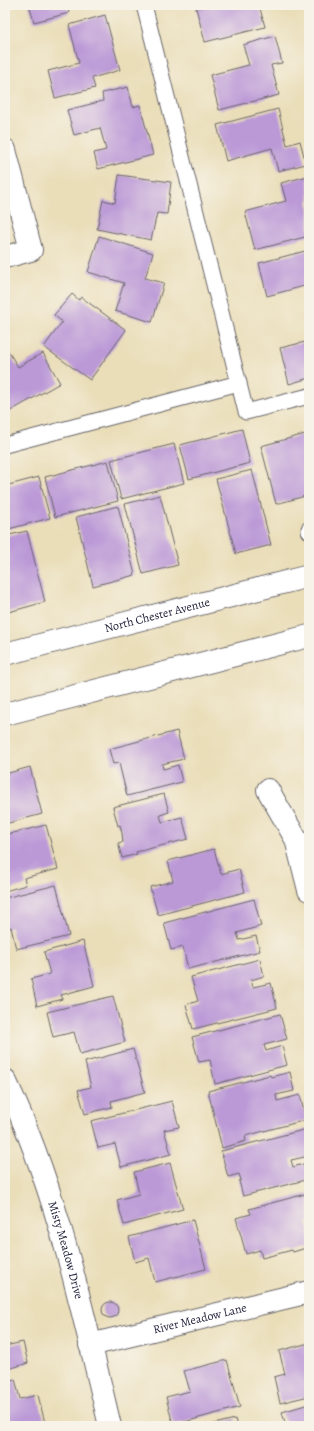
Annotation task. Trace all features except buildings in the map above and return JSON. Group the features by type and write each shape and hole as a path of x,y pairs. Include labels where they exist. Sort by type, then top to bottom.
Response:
{"street":[{"path":"5,150 31,250 5,257"},
{"name":"North Chester Avenue","path":"5,654 309,576"},
{"path":"5,714 309,636"},
{"path":"268,790 296,839 309,890"},
{"name":"Misty Meadow Drive","path":"5,1080 42,1170 66,1248 110,1426"},
{"name":"River Meadow Lane","path":"90,1345 309,1292"}],"lane":[{"path":"144,5 246,412 309,396"},
{"path":"5,445 239,383"}]}
